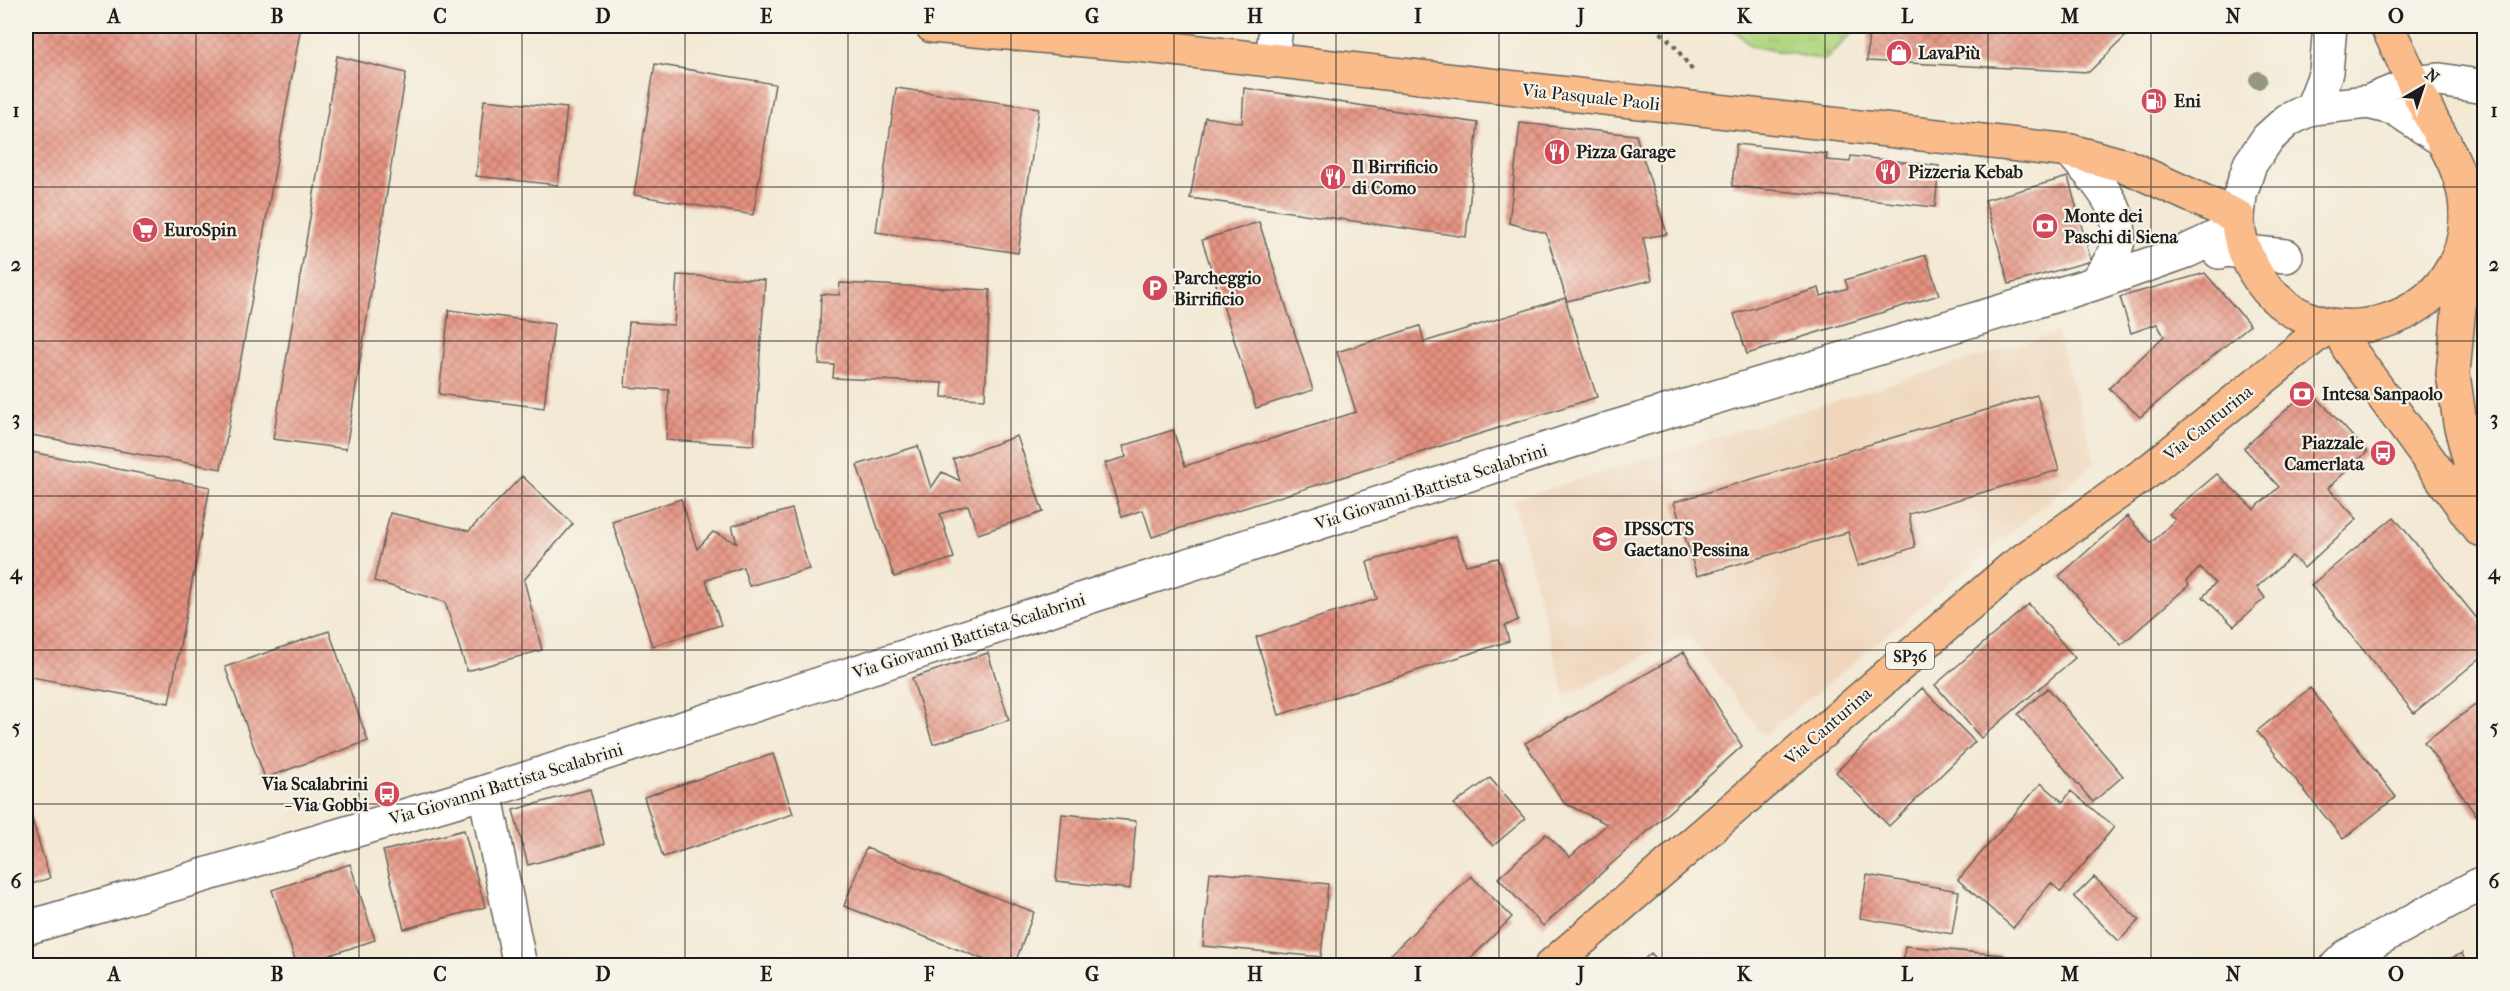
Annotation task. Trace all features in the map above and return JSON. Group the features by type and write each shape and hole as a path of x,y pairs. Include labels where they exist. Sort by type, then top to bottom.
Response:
{"main road":[{"name":"Via Pasquale Paoli","path":"932,26 1138,45 2070,151 2126,166 2240,232"},
{"path":"2387,26 2457,169 2465,199 2463,286 2453,374 2460,423 2484,517"},
{"path":"2240,232 2267,289 2282,303 2303,316 2333,325 2365,327 2401,317 2432,296 2455,265 2466,229"},
{"path":"2282,303 2289,339 2283,362"},
{"path":"2283,362 2333,325"},
{"path":"2333,325 2484,537"},
{"name":"Via Canturina","path":"1551,966 2011,569 2150,470 2283,362"}],"street":[{"path":"1272,61 1276,26"},
{"path":"2312,108 2326,72 2330,26"},
{"path":"2240,232 2240,195 2250,164 2268,138 2288,120 2312,108 2368,102 2414,83 2440,80 2484,87"},
{"path":"2368,102 2396,109 2444,141"},
{"path":"2070,151 2104,188 2118,225 2118,240 2114,258 2093,290"},
{"path":"2093,290 2240,232 2286,256"},
{"name":"Via Giovanni Battista Scalabrini","path":"26,928 485,792 1586,437 2093,290"},
{"path":"485,792 520,966"},
{"path":"2337,966 2347,956 2484,882"}],"shaded area":[{"name":"IPSSCTS Gaetano Pessina","path":"2057,333 2096,462 1764,736 1688,635 1565,696 1513,500","holes":["2036,395 1909,514 1858,566 1848,532 1697,576 1675,502"]}],"green space":[{"path":"1730,26 1859,26 1825,60 1751,46"}],"building":[{"name":"EuroSpin","path":"26,26 301,26 221,469 26,434"},
{"path":"1869,26 2136,26 2089,72 1867,61"},
{"path":"337,56 406,73 346,449 273,439"},
{"path":"655,64 775,84 753,215 634,195"},
{"path":"896,88 1039,108 1018,253 876,232"},
{"name":"Il Birrificio di Como","path":"1244,88 1478,123 1466,237 1190,198 1205,117 1242,123"},
{"path":"484,100 567,108 558,185 476,176"},
{"path":"1520,123 1636,135 1667,234 1643,238 1652,280 1567,301 1546,233 1509,223"},
{"path":"1736,144 1827,154 1826,160 1850,162 1851,156 1939,166 1935,207 1732,186"},
{"path":"2068,177 2091,261 2009,284 1985,200"},
{"path":"1259,222 1313,390 1256,408 1202,240"},
{"path":"1926,255 1939,295 1747,354 1734,314 1819,288 1821,296 1848,288 1845,280"},
{"path":"2205,273 2250,325 2140,417 2109,388 2164,336 2157,324 2131,333 2120,297"},
{"path":"677,275 765,280 754,445 666,440 669,390 625,387 629,322 674,325"},
{"path":"840,283 990,290 985,399 942,397 943,383 833,378 834,365 819,364 821,294 839,295"},
{"path":"1565,298 1597,397 1152,537 1143,510 1122,517 1105,463 1126,457 1123,446 1173,430 1185,466 1356,412 1337,352 1420,326 1424,342"},
{"path":"449,310 554,324 544,408 439,394"},
{"path":"2309,389 2367,452 2328,488 2357,519 2304,568 2292,556 2257,587 2265,598 2234,626 2203,597 2215,583 2200,568 2186,581 2189,585 2121,645 2059,576 2127,516 2151,543 2175,520 2169,514 2217,474 2254,509 2279,487 2244,448"},
{"path":"2037,395 2059,470 1909,514 1915,547 1858,566 1848,532 1697,576 1674,502"},
{"path":"1017,436 1043,512 978,534 968,505 940,514 954,558 894,577 857,465 918,446 931,488 942,472 960,481 953,459"},
{"path":"26,451 210,487 169,703 26,676"},
{"path":"522,476 573,524 524,580 542,650 467,671 445,602 374,581 390,513 469,531"},
{"path":"681,499 697,549 713,532 737,543 732,526 792,509 809,569 749,586 743,567 706,580 721,625 652,646 612,521"},
{"path":"2394,517 2484,627 2484,655 2414,713 2311,585"},
{"path":"1456,536 1466,565 1498,558 1518,620 1505,626 1509,641 1279,715 1256,637 1377,599 1367,562"},
{"path":"2029,604 2075,658 1981,738 1935,685"},
{"path":"329,631 368,741 265,778 225,667"},
{"path":"1684,652 1742,746 1543,926 1498,878 1546,834 1570,857 1607,824 1564,803 1525,743"},
{"path":"988,653 1009,720 933,744 912,678"},
{"path":"1922,688 1975,742 1889,826 1836,772"},
{"path":"2048,688 2123,776 2093,802 2018,714"},
{"path":"2310,688 2396,797 2343,839 2257,731"},
{"path":"2484,699 2484,813 2478,818 2424,742"},
{"path":"773,754 793,814 663,857 644,797"},
{"path":"1490,778 1525,819 1493,846 1454,804"},
{"path":"2041,783 2063,802 2071,791 2114,827 2061,892 2051,883 2013,928 1958,880"},
{"path":"590,789 604,844 528,865 513,810"},
{"path":"30,813 50,878 26,886 26,814"},
{"path":"1062,814 1136,821 1130,889 1056,881"},
{"path":"464,830 485,907 404,929 383,851"},
{"path":"866,848 1034,912 1014,966 1001,966 844,906"},
{"path":"350,864 375,940 297,966 272,890"},
{"path":"1210,872 1328,884 1321,957 1203,946"},
{"path":"1867,875 1959,891 1952,934 1860,918"},
{"path":"1471,876 1512,917 1463,966 1396,966 1388,957"},
{"path":"2094,877 2139,920 2119,941 2074,897"},
{"path":"1905,946 2003,955 2002,966 1903,966"},
{"path":"1651,953 1663,966 1637,966"},
{"path":"2462,953 2467,966 2435,966"},
{"path":"914,961 939,964 939,966 914,966"}],"place":[{"name":"LavaPiù","path":"1899,53"},
{"name":"Eni","path":"2154,101"},
{"name":"Pizza Garage","path":"1557,152"},
{"name":"Pizzeria Kebab","path":"1888,172"},
{"name":"Il Birrificio di Como","path":"1333,177"},
{"name":"Monte dei Paschi di Siena","path":"2045,226"},
{"name":"EuroSpin","path":"145,230"},
{"name":"Parcheggio Birrificio","path":"1155,288"},
{"name":"Intesa Sanpaolo","path":"2302,394"},
{"name":"Piazzale Camerlata","path":"2383,453"},
{"name":"IPSSCTS Gaetano Pessina","path":"1605,539"},
{"name":"Via Scalabrini - Via Gobbi","path":"387,794"}]}
